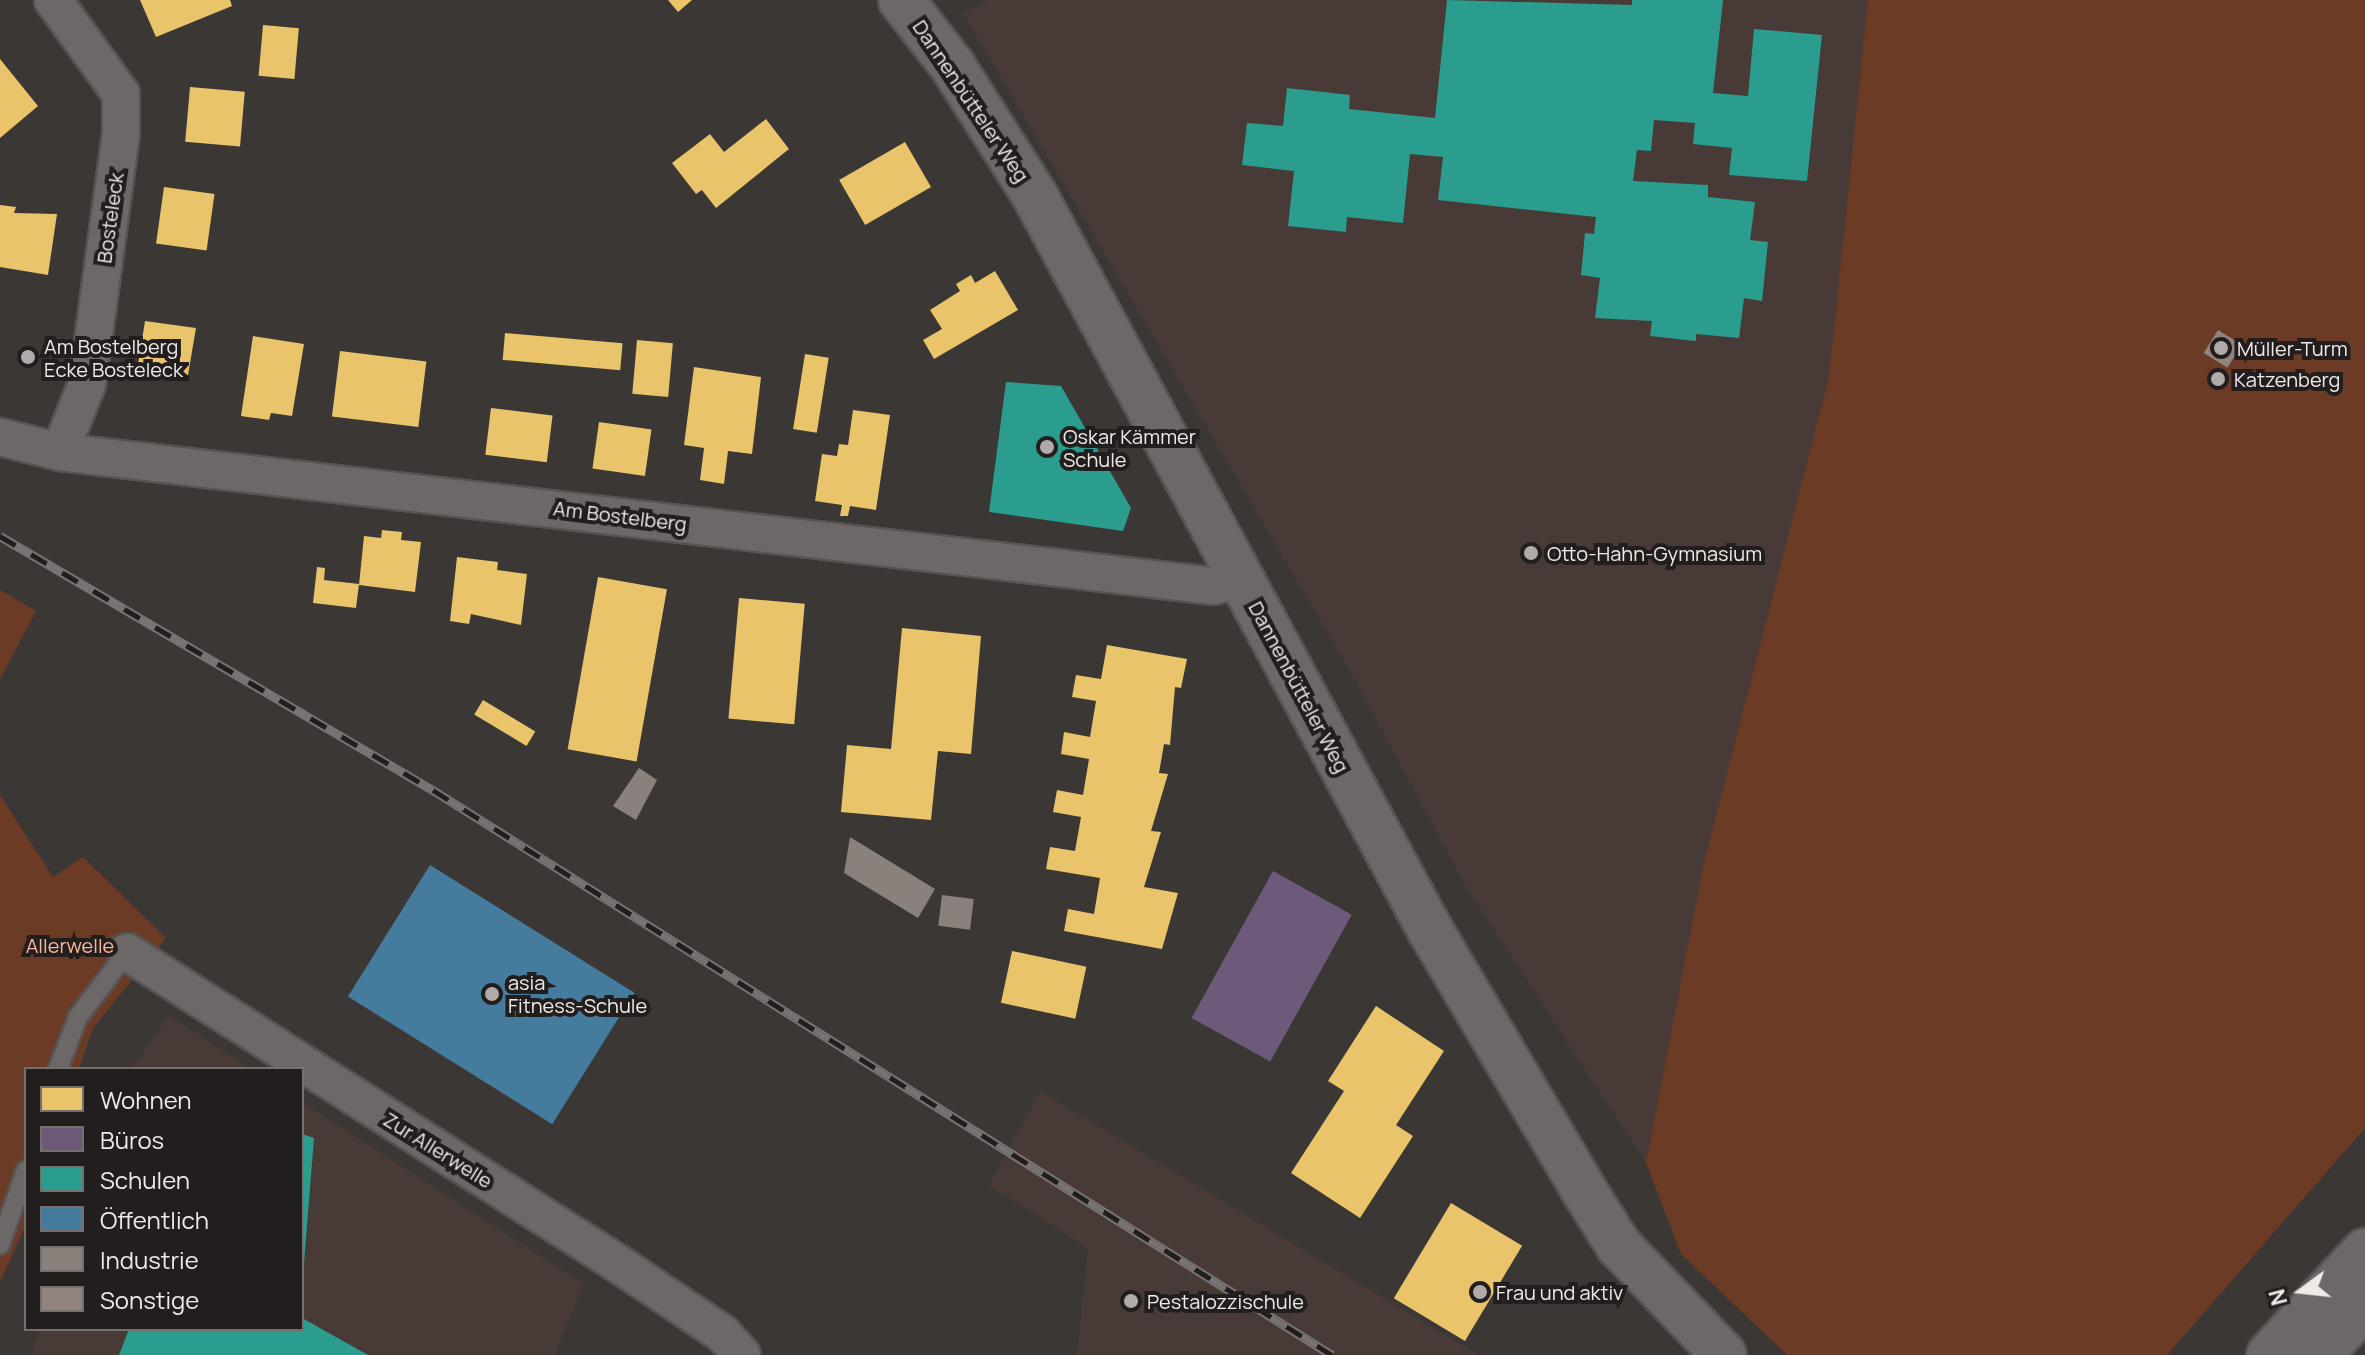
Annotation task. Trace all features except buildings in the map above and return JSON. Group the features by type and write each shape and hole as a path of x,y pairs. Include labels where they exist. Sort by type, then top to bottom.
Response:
{"street":[{"name":"Bosteleck","path":"53,0 121,94 121,134 87,384 60,452"},
{"name":"Dannenbütteler Weg","path":"916,5 1027,183 1429,928 1585,1192 1619,1246 1724,1355"},
{"name":"Am Bostelberg","path":"0,437 60,452 1213,586 1241,580"},
{"name":"Zur Allerwelle","path":"127,952 617,1263 723,1334 742,1355"},
{"path":"2269,1355 2365,1251"}],"lane":[{"path":"59,1067 78,1017 127,952"},
{"path":"0,1245 24,1176"}],"shaded area":[{"name":"Otto-Hahn-Gymnasium","path":"988,0 1868,0 1829,377 1703,867 1646,1163 1465,885 1349,669 963,13"},
{"path":"169,1015 248,1067 133,1067"},
{"path":"1040,1091 1479,1355 1077,1355 1088,1248 989,1185"},
{"path":"304,1103 584,1284 555,1355 31,1355 39,1331 304,1331"}],"green space":[{"path":"1868,0 2365,0 2365,1128 2167,1355 1787,1355 1681,1254 1646,1163 1703,867 1829,377"},
{"path":"0,590 36,611 0,679"},
{"name":"Allerwelle","path":"0,795 53,877 83,857 166,938 93,1028 80,1067 24,1067 24,1229 0,1282"}],"railway":[{"path":"0,536 433,790 1332,1355"}],"place":[{"name":"Müller-Turm","path":"2221,348"},
{"name":"Am Bostelberg Ecke Bosteleck","path":"28,357"},
{"name":"Katzenberg","path":"2218,379"},
{"name":"Oskar Kämmer Schule","path":"1047,447"},
{"name":"Otto-Hahn-Gymnasium","path":"1531,553"},
{"name":"asia Fitness-Schule","path":"492,994"},
{"name":"Frau und aktiv","path":"1480,1292"},
{"name":"Pestalozzischule","path":"1131,1301"}]}
